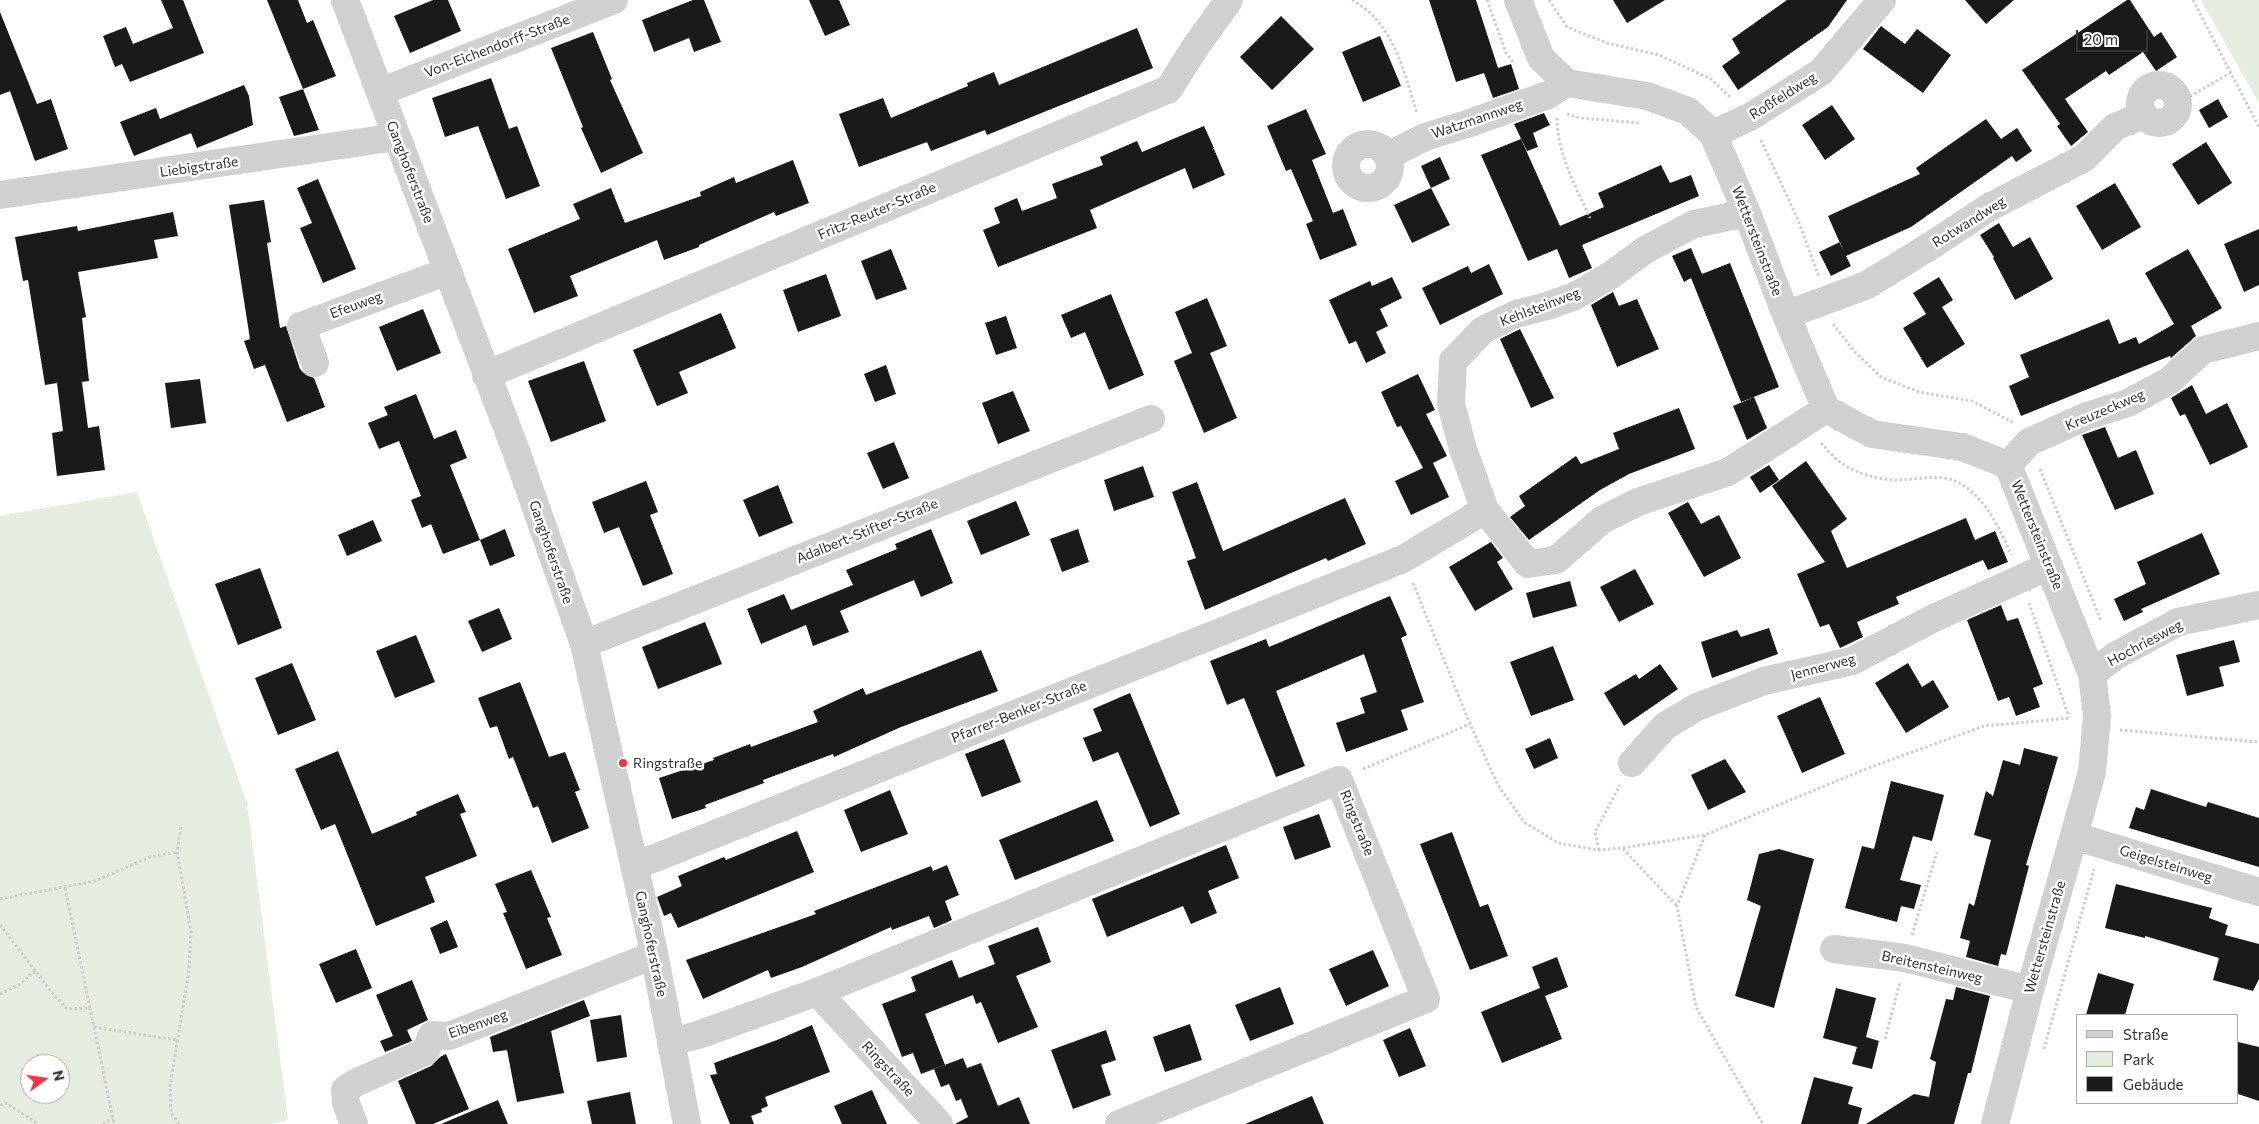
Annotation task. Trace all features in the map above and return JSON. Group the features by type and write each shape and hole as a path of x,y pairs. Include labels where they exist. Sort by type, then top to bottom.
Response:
{"street":[{"name":"Ganghoferstraße","path":"345,0 516,452 584,644 635,866 687,1124"},
{"name":"Von-Eichendorff-Straße","path":"380,92 614,0"},
{"name":"Fritz-Reuter-Straße","path":"486,375 1168,89 1229,0"},
{"path":"1518,0 1541,58 1567,83"},
{"name":"Roßfeldweg","path":"1713,134 1750,117 1821,72 1882,0"},
{"name":"Watzmannweg","path":"1387,156 1425,137 1468,124 1539,98 1567,83"},
{"name":"Wettersteinstraße","path":"1567,83 1647,96 1688,111 1713,134 1747,213 1786,316 1826,409 1872,434 1962,447 2008,465 2092,674 2097,716 2092,772 2030,990 1995,1124"},
{"name":"Rotwandweg","path":"1786,316 1866,285 1988,208 2084,158 2115,127 2143,115 2140,107 2141,97 2148,88 2165,86 2175,95 2177,104"},
{"name":"Liebigstraße","path":"0,195 397,137"},
{"name":"Kehlsteinweg","path":"1747,213 1694,224 1645,250 1611,275 1575,296 1516,314 1483,330 1453,361 1451,404 1462,449 1485,510 1528,564 1556,560 1602,520 1638,502 1728,472 1826,409"},
{"name":"Efeuweg","path":"315,363 301,326 448,271"},
{"name":"Kreuzeckweg","path":"2008,465 2029,442 2087,416 2128,403 2168,381 2203,350 2259,336"},
{"name":"Adalbert-Stifter-Straße","path":"584,644 1150,419"},
{"path":"1403,559 1485,510"},
{"name":"Pfarrer-Benker-Straße","path":"635,866 1403,559"},
{"name":"Jennerweg","path":"1632,763 1665,726 1697,707 1764,682 1852,661 1934,618 2049,566"},
{"name":"Hochriesweg","path":"2092,674 2115,656 2178,622 2259,605"},
{"name":"Ringstraße","path":"671,1042 698,1035 817,992 1339,780 1426,999 1119,1124"},
{"name":"Geigelsteinweg","path":"2074,836 2259,892"},
{"name":"Breitensteinweg","path":"1834,949 1905,958 2030,990"},
{"name":"Eibenweg","path":"354,1124 346,1103 345,1090 355,1083 425,1052 432,1035 449,1036 654,955"},
{"name":"Ringstraße","path":"817,992 939,1124"}],"path":[{"path":"1352,0 1366,8 1388,34 1403,70 1425,137"},
{"path":"1549,0 1567,26 1607,43 1659,55 1711,79 1750,117 1798,220 1827,300 1833,324 1854,351 1881,377 1919,392 1972,401 2012,420 2029,442 2115,656"},
{"path":"2193,0 2259,128"},
{"path":"2177,104 2230,73"},
{"path":"1539,98 1557,110 1557,131 1565,161 1590,218"},
{"path":"1403,559 1470,724 1498,785 1524,822 1558,843 1598,850 1705,835 1871,767 1984,726 2118,713 2117,730 2259,742"},
{"path":"1339,780 1470,724"},
{"path":"1598,850 1595,832 1632,763"},
{"path":"178,1124 171,1113 170,1086 188,970 191,931 177,852 181,827"},
{"path":"1705,835 1677,906 1696,1007 1763,1124"},
{"path":"2041,1059 2101,844"},
{"path":"1622,848 1677,906"},
{"path":"0,899 95,881 126,870 150,857 177,852"},
{"path":"65,888 114,1124"},
{"path":"0,925 67,1009 90,1008"},
{"path":"0,994 20,984 36,970"},
{"path":"94,1027 177,1040"},
{"path":"0,1106 6,1103 38,1124"},
{"path":"103,1124 113,1118"}],"green space":[{"path":"2201,0 2259,0 2259,103"},
{"path":"137,492 247,803 288,1120 271,1124 0,1124 0,516"}],"building":[{"path":"161,0 183,0 204,53 130,82 122,64 115,67 103,36 126,27 133,44 173,28"},
{"path":"267,0 298,0 307,23 313,20 336,76 303,89"},
{"path":"433,0 448,0 461,31 410,53 394,16"},
{"path":"693,0 704,0 721,42 694,52 689,38 654,52 642,20"},
{"path":"809,0 839,0 850,25 825,36"},
{"path":"1429,0 1476,0 1498,68 1511,64 1519,89 1493,98 1484,73 1456,82"},
{"path":"1613,0 1665,0 1627,23"},
{"path":"1787,0 1847,0 1828,27 1738,90 1722,66 1740,53 1732,39"},
{"path":"1965,0 2014,0 1986,24"},
{"path":"2127,0 2130,0 2154,37 2161,32 2177,57 2156,71 2143,52 2109,75 2106,71 2065,99 2088,132 2071,146 2057,126 2060,124 2022,70"},
{"path":"0,12 37,104 51,99 68,149 35,161 10,91 0,95"},
{"path":"1281,16 1314,49 1272,90 1240,57"},
{"path":"1881,26 1905,44 1917,29 1951,55 1923,93 1863,49"},
{"path":"1137,28 1153,68 987,135 985,130 931,151 927,142 859,167 839,114 883,98 891,118 968,86 967,83 994,72 999,85"},
{"path":"593,32 612,79 610,80 643,153 601,173 581,128 583,127 551,48"},
{"path":"1380,36 1401,86 1363,102 1342,52"},
{"path":"491,78 509,129 517,126 540,186 506,199 478,126 445,137 432,98"},
{"path":"244,85 249,96 253,125 197,148 191,133 134,156 120,122 156,108 160,119"},
{"path":"303,89 319,130 294,136 279,97"},
{"path":"2218,99 2228,117 2209,128 2199,110"},
{"path":"1832,105 1855,139 1825,160 1802,125"},
{"path":"1306,109 1326,154 1312,160 1333,213 1343,209 1357,245 1320,260 1306,224 1313,221 1291,169 1286,171 1267,126"},
{"path":"1544,113 1550,125 1533,133 1538,147 1527,151 1514,124"},
{"path":"1986,119 2001,139 2017,128 2032,151 2016,162 2012,156 1911,227 1846,256 1851,266 1831,276 1819,252 1840,242 1828,216 1920,174 1916,168"},
{"path":"1204,126 1214,148 1212,150 1214,149 1225,175 1193,189 1185,168 1090,210 1097,228 998,267 983,230 1000,223 994,208 1017,198 1022,211 1057,198 1052,184 1103,165 1100,157 1137,141 1142,152"},
{"path":"1521,139 1560,226 1604,207 1598,193 1661,165 1670,183 1691,175 1699,196 1582,245 1592,268 1569,278 1557,249 1528,261 1481,155"},
{"path":"2206,142 2232,183 2198,205 2172,164"},
{"path":"1440,157 1450,179 1431,188 1421,166"},
{"path":"793,160 809,203 776,216 774,212 699,245 699,247 664,260 657,240 570,276 578,296 534,313 508,249 580,219 573,204 611,188 625,223 701,196 700,192 734,177 736,183"},
{"path":"318,179 356,269 323,283 300,228 312,223 297,188"},
{"path":"2115,183 2141,227 2102,250 2076,206"},
{"path":"1431,188 1450,225 1412,243 1394,205"},
{"path":"264,200 271,242 267,243 280,328 286,326 300,369 306,375 314,378 325,407 287,422 265,365 254,369 244,341 250,339 229,205"},
{"path":"173,212 178,236 154,240 158,258 78,272 86,317 82,318 89,381 82,382 88,428 99,426 105,470 57,476 52,433 63,431 57,383 45,385 28,280 23,281 15,237 77,226 78,231"},
{"path":"1999,223 2013,247 2030,237 2053,279 2015,300 1994,257 1980,235"},
{"path":"2259,229 2259,285 2244,292 2224,244"},
{"path":"1691,248 1702,274 1730,263 1779,387 1741,402 1691,278 1684,282 1672,256"},
{"path":"891,249 907,289 876,300 861,261"},
{"path":"2188,249 2222,308 2191,326 2196,336 2171,358 2170,356 2021,416 2009,386 2029,377 2020,355 2109,319 2119,344 2136,337 2139,344 2174,324 2145,273"},
{"path":"1489,264 1503,294 1440,325 1422,288 1468,266 1471,273"},
{"path":"826,274 841,316 798,332 783,290"},
{"path":"1392,277 1402,298 1380,309 1388,326 1376,332 1386,353 1366,363 1356,341 1349,344 1329,300 1370,281 1372,286"},
{"path":"1939,277 1953,300 1942,307 1965,344 1927,368 1903,328 1926,314 1913,293"},
{"path":"1613,292 1619,306 1637,299 1659,349 1617,367 1591,305"},
{"path":"1111,294 1144,375 1109,390 1085,332 1071,338 1061,315"},
{"path":"1207,298 1227,346 1210,353 1237,418 1204,433 1174,361 1192,353 1175,312"},
{"path":"423,309 441,353 397,371 379,327"},
{"path":"721,313 736,348 679,372 688,393 657,406 633,350"},
{"path":"1006,316 1017,348 996,355 985,323"},
{"path":"1520,329 1554,398 1531,408 1500,339"},
{"path":"584,361 606,421 551,442 528,381"},
{"path":"886,365 896,394 875,402 864,374"},
{"path":"1418,374 1435,410 1426,414 1447,456 1433,463 1449,497 1411,515 1395,481 1423,468 1401,426 1397,427 1381,392"},
{"path":"200,379 206,423 171,428 165,383"},
{"path":"2192,385 2206,414 2227,403 2248,447 2210,465 2185,414 2180,416 2171,398"},
{"path":"1013,391 1030,431 998,444 982,403"},
{"path":"416,394 434,439 456,430 467,458 450,465 480,540 443,554 431,524 422,528 411,500 421,496 399,441 379,449 368,423 388,415 384,407"},
{"path":"1754,397 1767,428 1747,440 1733,406"},
{"path":"1679,408 1695,449 1629,474 1600,490 1529,540 1510,517 1525,506 1519,496 1576,456 1581,464 1619,449 1613,433"},
{"path":"2105,427 2118,458 2136,450 2154,494 2115,510 2082,435"},
{"path":"894,442 909,478 883,489 867,453"},
{"path":"1806,461 1847,519 1831,531 1847,568 1966,518 1975,540 1995,531 2008,562 1988,570 1983,560 1896,597 1899,604 1857,622 1863,637 1840,648 1829,624 1820,627 1797,574 1825,562 1772,486"},
{"path":"1769,465 1779,480 1760,493 1750,477"},
{"path":"1143,466 1154,497 1114,511 1104,480"},
{"path":"646,481 658,512 650,515 673,574 643,586 619,527 604,533 592,502"},
{"path":"1197,482 1223,551 1345,498 1366,544 1328,561 1326,558 1205,610 1187,561 1196,558 1172,492"},
{"path":"778,485 793,523 759,537 743,500"},
{"path":"1016,501 1030,535 981,555 967,521"},
{"path":"1688,502 1701,524 1719,515 1741,558 1704,577 1668,513"},
{"path":"373,520 382,541 347,556 338,535"},
{"path":"505,529 515,556 490,566 480,540"},
{"path":"931,529 953,583 921,597 914,580 840,611 849,632 813,646 806,625 761,644 747,609 784,594 791,610 853,585 846,570 897,549 895,544"},
{"path":"1078,529 1089,562 1062,572 1050,539"},
{"path":"2202,533 2220,574 2141,609 2143,612 2124,621 2114,599 2146,584 2137,562"},
{"path":"1491,542 1503,558 1497,562 1513,589 1475,611 1449,567"},
{"path":"260,568 282,628 238,645 215,584"},
{"path":"1635,569 1654,604 1619,622 1600,587"},
{"path":"1570,581 1577,606 1533,618 1526,593"},
{"path":"1390,596 1407,635 1401,638 1424,702 1401,710 1408,730 1346,752 1336,723 1365,713 1360,698 1377,692 1364,654 1276,691 1305,766 1276,777 1244,698 1227,705 1210,661 1266,639 1269,647"},
{"path":"2001,605 2007,621 2018,618 2043,684 2033,688 2040,707 2016,716 2009,697 1998,701 1967,620"},
{"path":"499,608 512,639 482,652 468,621"},
{"path":"705,622 722,664 658,689 642,647"},
{"path":"1769,628 1778,654 1712,678 1701,642 1737,630 1741,637"},
{"path":"416,635 435,682 395,698 376,651"},
{"path":"2234,640 2240,662 2219,667 2224,686 2187,696 2176,655"},
{"path":"1553,646 1574,700 1531,716 1510,662"},
{"path":"981,650 998,691 901,727 834,757 833,754 763,780 764,783 705,805 706,808 672,819 659,778 714,760 713,758 750,744 751,747 818,722 813,711 863,688 866,695"},
{"path":"292,663 316,720 278,735 255,678"},
{"path":"1908,663 1922,687 1933,680 1949,707 1906,733 1875,683"},
{"path":"1660,664 1678,689 1624,726 1604,693 1636,674 1639,679"},
{"path":"520,682 549,757 565,752 580,790 575,792 589,828 552,843 538,806 533,808 513,757 509,759 497,726 490,728 478,698"},
{"path":"1130,693 1180,814 1150,827 1118,752 1093,762 1083,738 1102,731 1093,709"},
{"path":"1820,697 1845,754 1802,773 1777,716"},
{"path":"1550,738 1558,758 1534,769 1525,749"},
{"path":"1004,739 1021,782 982,797 965,754"},
{"path":"2024,748 2058,757 2026,865 2029,866 2006,955 2001,954 1998,966 1966,957 1970,941 1960,938 1969,903 1974,906 1991,840 1974,835 1986,791 1993,796 2003,760 2020,765"},
{"path":"338,751 372,834 417,815 416,812 458,794 466,812 460,814 477,856 425,877 435,902 376,926 335,824 321,830 295,769"},
{"path":"1725,759 1746,792 1708,810 1691,775"},
{"path":"1891,781 1944,795 1932,841 1913,836 1900,880 1921,885 1914,909 1901,906 1897,922 1845,908 1862,846 1874,849"},
{"path":"2151,789 2206,807 2208,802 2259,818 2259,867 2129,828 2136,807 2144,810"},
{"path":"890,790 908,834 861,852 844,810"},
{"path":"1097,800 1114,841 1015,880 999,840"},
{"path":"1319,814 1331,847 1295,860 1283,827"},
{"path":"797,831 814,872 678,928 671,913 664,916 657,897 682,886 678,876 724,857 726,860"},
{"path":"1452,832 1480,907 1488,904 1508,956 1470,970 1420,844"},
{"path":"1226,845 1239,878 1208,891 1217,913 1191,924 1183,906 1107,937 1092,899"},
{"path":"1779,849 1814,859 1774,1008 1735,996 1761,906 1747,900 1759,854"},
{"path":"947,865 959,895 945,901 952,920 934,928 929,916 892,930 891,927 802,967 771,978 768,970 703,999 686,960 816,914 814,911 931,866 933,871"},
{"path":"531,870 551,917 547,918 562,955 526,969 503,913 507,912 495,884"},
{"path":"2116,884 2212,908 2209,918 2228,925 2225,935 2259,944 2259,979 2253,991 2213,980 2219,958 2145,936 2145,938 2105,928"},
{"path":"447,920 458,947 440,954 430,928"},
{"path":"1038,927 1051,962 1016,976 1038,1027 998,1043 981,1002 976,1004 973,995 925,1014 945,1065 921,1074 913,1053 902,1057 882,1004 916,991 911,977 952,960 959,978 995,964 988,946"},
{"path":"356,949 372,988 336,1003 319,964"},
{"path":"1373,950 1389,986 1346,1006 1329,969"},
{"path":"1557,957 1568,987 1545,996 1562,1039 1502,1063 1481,1012 1540,988 1532,967"},
{"path":"2098,973 2134,984 2125,1014 2086,1014"},
{"path":"412,980 428,1020 407,1030 412,1041 385,1052 380,1041 393,1036 376,995"},
{"path":"1280,987 1294,1024 1250,1041 1235,1005"},
{"path":"1956,987 1990,996 1971,1073 1968,1073 1954,1124 1866,1124 1914,1094 1929,1097 1936,1062 1930,1059 1946,999 1953,1000"},
{"path":"1836,988 1876,998 1866,1037 1879,1041 1872,1069 1852,1064 1857,1047 1823,1038"},
{"path":"584,1000 590,1016 551,1031 564,1093 517,1102 507,1050 493,1052 490,1037"},
{"path":"621,1015 627,1057 597,1062 590,1020"},
{"path":"1190,1024 1202,1060 1165,1072 1153,1037"},
{"path":"812,1025 830,1072 765,1097 768,1106 761,1109 762,1112 751,1116 754,1124 730,1124 710,1075 717,1074 714,1063"},
{"path":"1410,1028 1426,1066 1399,1077 1383,1040"},
{"path":"1106,1030 1116,1060 1101,1065 1111,1095 1073,1109 1051,1050"},
{"path":"2239,1042 2259,1047 2259,1101 2239,1094"},
{"path":"446,1054 469,1109 433,1124 416,1124 398,1081 431,1066"},
{"path":"963,1058 967,1068 981,1063 998,1106 1019,1097 1030,1124 955,1124 968,1117 961,1099 956,1101 949,1084 941,1087 934,1069"},
{"path":"1814,1077 1853,1087 1848,1104 1862,1108 1858,1124 1801,1124"},
{"path":"872,1090 887,1124 842,1124 834,1106"},
{"path":"630,1092 636,1124 592,1124 587,1101"},
{"path":"1312,1096 1324,1124 1245,1124"},
{"path":"498,1100 508,1124 441,1124"}],"place":[{"name":"Ringstraße","path":"623,763"}]}
